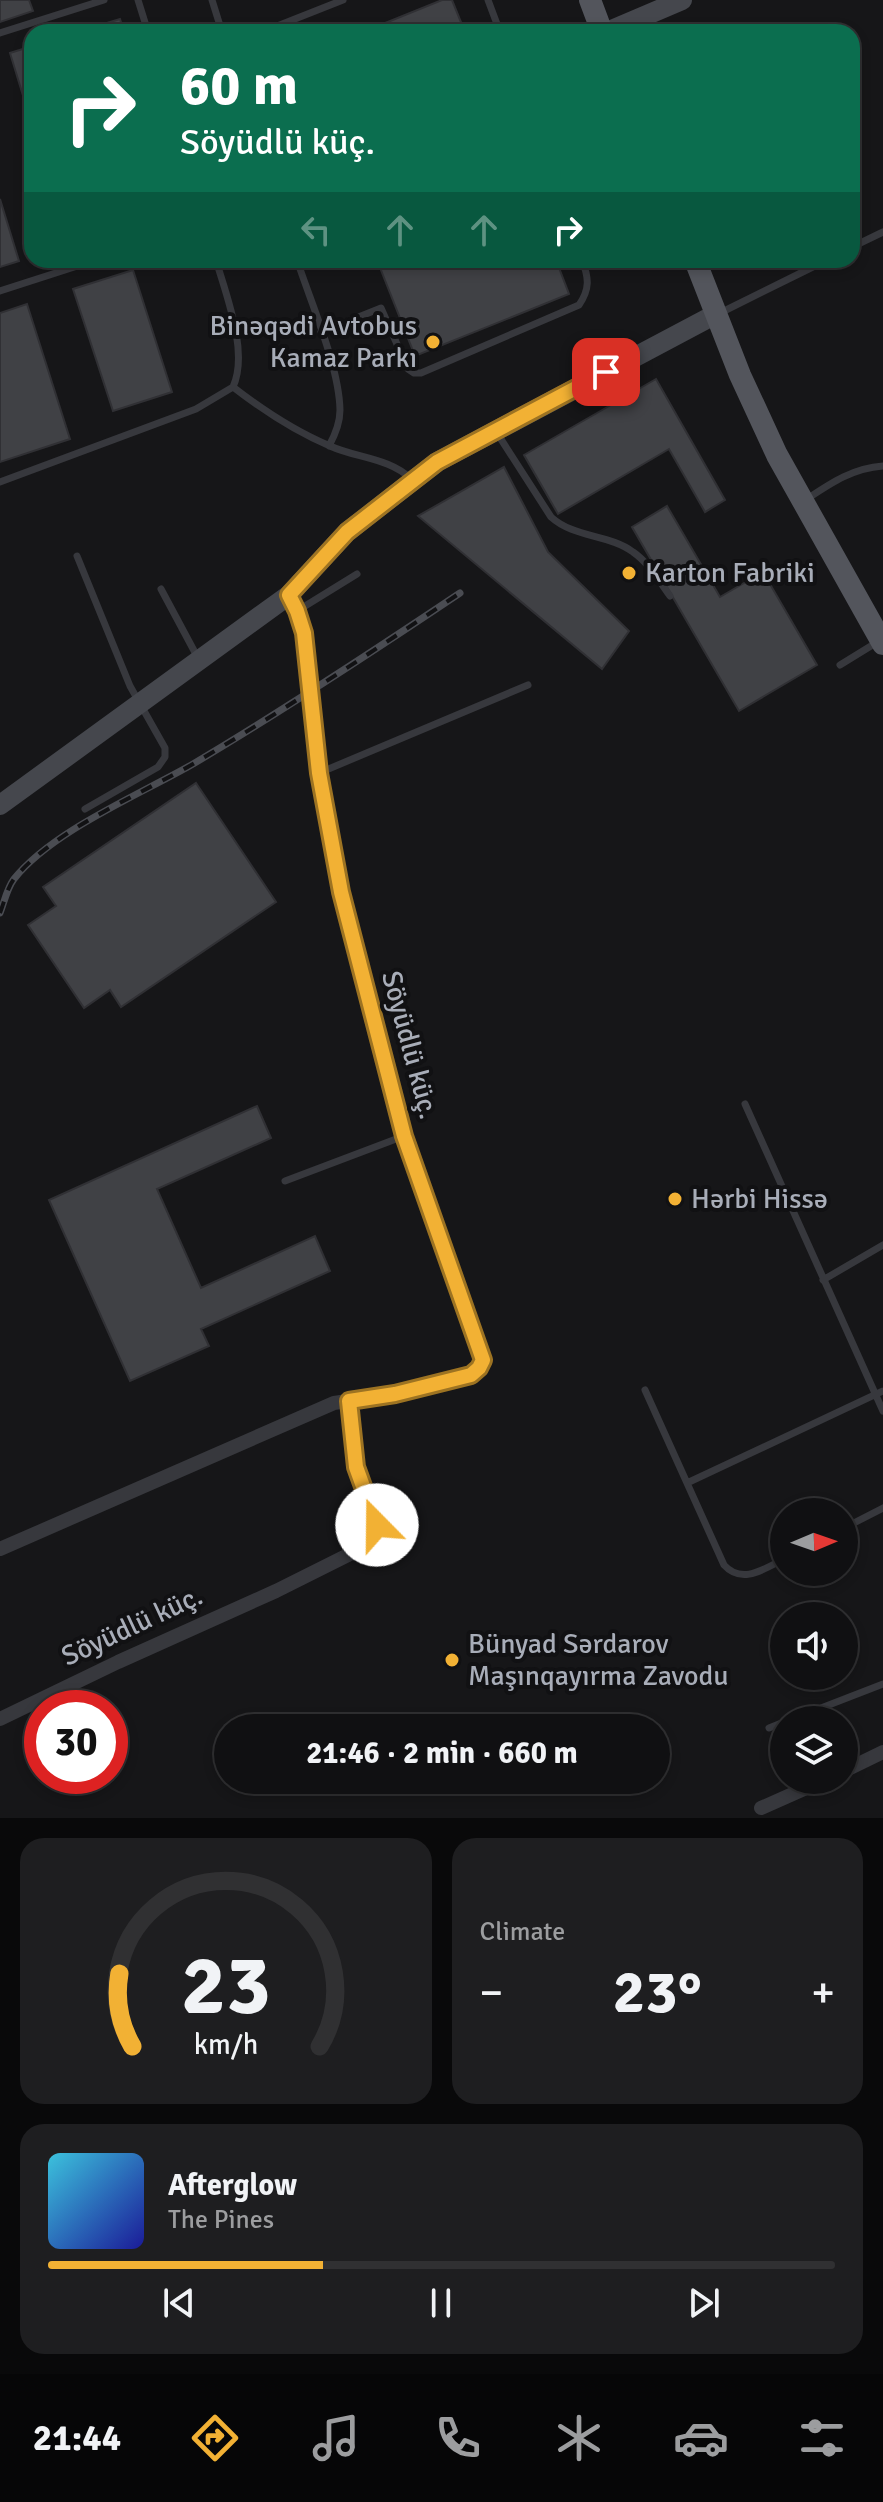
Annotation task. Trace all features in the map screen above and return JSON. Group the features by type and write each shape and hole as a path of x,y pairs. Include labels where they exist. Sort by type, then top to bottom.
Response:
{"main road":[{"path":"590,0 600,24"},
{"path":"698,268 760,419 802,502 882,642"}],"street":[{"path":"624,24 682,0"},
{"path":"0,805 200,661 293,603 347,532 437,462 716,314"},
{"name":"Söyüdlü küç.","path":"0,1549 319,1408 395,1394 471,1375 483,1360 404,1136 341,892 319,773 309,664 293,603"},
{"name":"Söyüdlü küç.","path":"0,1719 276,1591 366,1546 374,1539 377,1525 356,1467 349,1401"},
{"path":"858,1764 883,1752"},
{"path":"761,1808 792,1794"}],"lane":[{"path":"28,24 104,0"},
{"path":"138,0 146,24"},
{"path":"212,0 220,24"},
{"path":"282,24 343,0"},
{"path":"488,0 497,24"},
{"path":"0,33 24,25"},
{"path":"860,243 883,232"},
{"path":"0,291 71,268"},
{"path":"0,482 196,409 233,387 238,363 235,329 218,268"},
{"path":"300,268 333,367 340,411 329,446"},
{"path":"321,332 381,308 408,369 421,373 579,305 586,295 589,279 585,268"},
{"path":"716,314 811,268"},
{"path":"233,387 270,415 329,446 397,468 413,480"},
{"path":"496,431 551,517 562,527 632,550 647,563 670,596"},
{"path":"802,502 837,479 866,467 883,466"},
{"path":"77,556 130,686 162,739 165,757 158,767 85,809"},
{"path":"293,603 357,574"},
{"path":"161,589 200,661"},
{"path":"840,665 882,642"},
{"path":"319,773 528,685"},
{"path":"745,1104 823,1280 879,1393 883,1411"},
{"path":"285,1181 404,1136"},
{"path":"823,1280 883,1245"},
{"path":"645,1390 724,1565 731,1573 744,1576 770,1566"},
{"path":"687,1483 879,1393"},
{"path":"858,1521 883,1508"},
{"path":"826,1706 883,1684"}],"building":[{"path":"0,0 29,0 33,11 0,22"},
{"path":"442,0 452,0 462,24 383,24"},
{"path":"120,19 122,24 103,24"},
{"path":"24,49 24,99 10,53"},
{"path":"0,199 19,261 0,267"},
{"path":"380,268 559,268 569,294 415,356"},
{"path":"133,270 172,392 113,411 73,289"},
{"path":"27,304 70,439 0,462 0,313"},
{"path":"656,379 725,500 705,512 669,449 558,514 524,455"},
{"path":"504,467 548,552 629,631 602,669 418,516"},
{"path":"667,506 720,597 763,572 817,665 739,711 632,527"},
{"path":"196,783 276,902 121,1007 110,990 84,1008 28,925 56,906 43,887"},
{"path":"257,1106 271,1138 157,1189 201,1288 315,1236 330,1271 201,1329 209,1346 130,1381 49,1200"}],"railway":[{"path":"0,913 14,879 50,845 261,723 460,593"}],"place":[{"name":"Binəqədi Avtobus Kamaz Parkı","path":"433,342"},
{"name":"Karton Fabriki","path":"629,573"},
{"name":"Hərbi Hissə","path":"675,1199"},
{"name":"Bünyad Sərdarov Maşınqayırma Zavodu","path":"452,1660"}],"route":[{"path":"377,1525 359,1483 352,1446 349,1401 395,1394 471,1375 483,1360 404,1136 341,892 319,773 304,633 289,595 361,519 437,462 606,372"}]}
